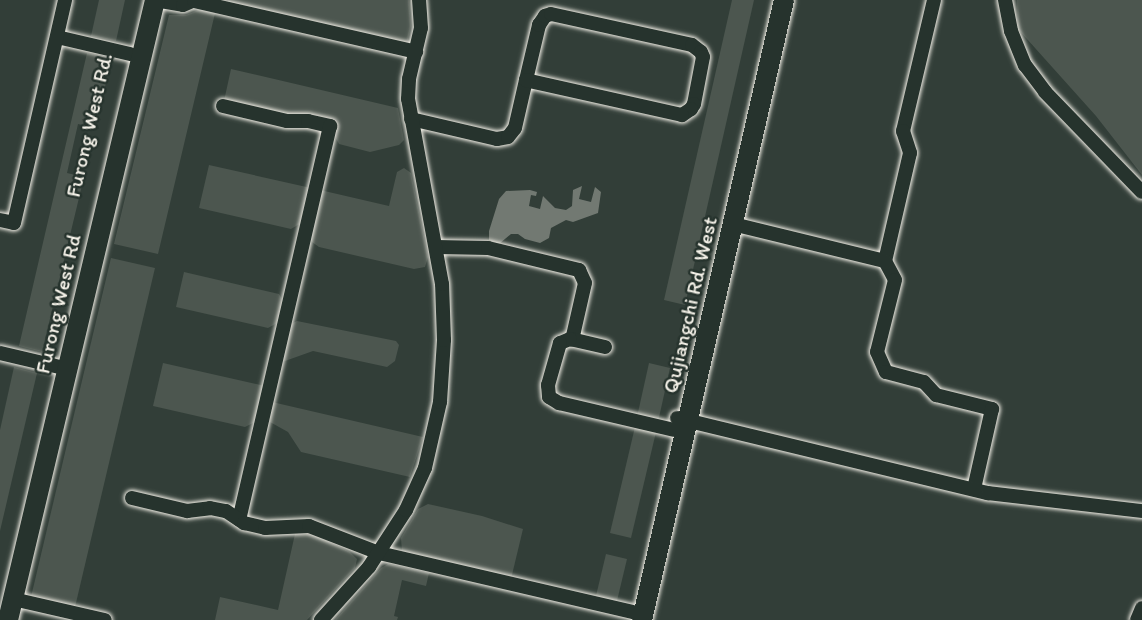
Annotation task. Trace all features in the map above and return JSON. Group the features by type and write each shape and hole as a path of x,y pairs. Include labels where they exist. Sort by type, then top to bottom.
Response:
{"street":[{"path":"0,220 14,224 66,0"},
{"name":"Furong West Rd.","path":"62,368 143,0"},
{"path":"155,0 183,5 195,0 416,52"},
{"name":"Furong West Rd","path":"8,620 7,606 62,368 155,0"},
{"path":"321,620 355,584 379,553 416,489 436,425 444,340 443,300 437,248 411,119 408,88 421,28 419,0"},
{"name":"Qujiangchi Rd. West","path":"635,617 772,0"},
{"name":"Qujiangchi Rd. West","path":"679,423 733,224 784,0"},
{"path":"934,0 903,131 910,153 885,261 894,280 877,352 886,372 924,382 936,395 992,409 974,489"},
{"path":"1005,0 1011,31 1024,65 1045,92 1142,192"},
{"path":"411,119 503,139 508,137 515,128 526,80 539,25 545,16 551,14 692,45 701,52 703,57 694,104 687,113 682,115 526,80"},
{"path":"57,37 130,54"},
{"path":"223,106 287,121 308,121 330,126 239,520"},
{"path":"733,224 885,261"},
{"path":"437,248 488,248 579,270 585,283 572,339"},
{"path":"605,347 572,339 562,342 556,348 547,391 553,401 679,423 974,489 1142,511"},
{"path":"0,353 62,368"},
{"path":"132,498 187,511 210,508 226,511 239,520 265,528 309,526 379,553 635,617"},
{"path":"7,606 105,620"},
{"path":"1137,620 1142,608"}],"shaded area":[{"path":"99,0 125,0 116,41 91,36"},
{"path":"228,0 409,0 411,26 407,44 228,3"},
{"path":"732,0 754,0 685,305 664,300"},
{"path":"1017,0 1142,0 1142,175 1096,116 1018,29"},
{"path":"206,7 216,9 158,254 114,244 169,15 186,15"},
{"path":"87,53 112,58 95,128 78,124 67,173 84,177 42,352 19,346"},
{"path":"231,69 398,108 404,140 399,145 370,152 339,144 334,135 336,122 307,116 288,116 224,101"},
{"path":"209,165 311,188 303,222 291,229 199,208"},
{"path":"404,168 411,173 428,257 425,267 414,269 319,247 312,242 310,238 320,190 389,206 397,172"},
{"path":"582,186 579,199 591,202 595,187 601,192 598,213 573,222 566,220 551,228 549,238 540,243 525,239 518,234 511,234 499,244 489,240 489,231 499,199 506,191 537,192 536,196 531,195 529,206 540,209 543,196 555,208 566,210 572,206 573,190"},
{"path":"111,258 155,268 75,607 31,597"},
{"path":"184,272 279,294 284,303 279,322 268,328 176,307"},
{"path":"297,321 396,341 399,345 395,361 387,367 313,351 285,361 282,359 291,324"},
{"path":"163,363 265,386 257,421 245,427 153,406"},
{"path":"649,363 670,368 658,422 637,417"},
{"path":"14,367 37,373 0,531 0,430"},
{"path":"272,402 423,437 410,477 301,452 288,432 270,422"},
{"path":"635,427 656,432 631,538 610,533"},
{"path":"428,504 482,516 523,529 511,579 406,554 402,551 401,538 418,509"},
{"path":"295,534 314,535 350,552 357,559 355,568 307,620 215,620 220,597 278,610"},
{"path":"606,554 627,559 616,605 595,600"},
{"path":"388,564 429,573 426,586 402,580 394,616 398,617 397,620 335,620 381,568"}]}
